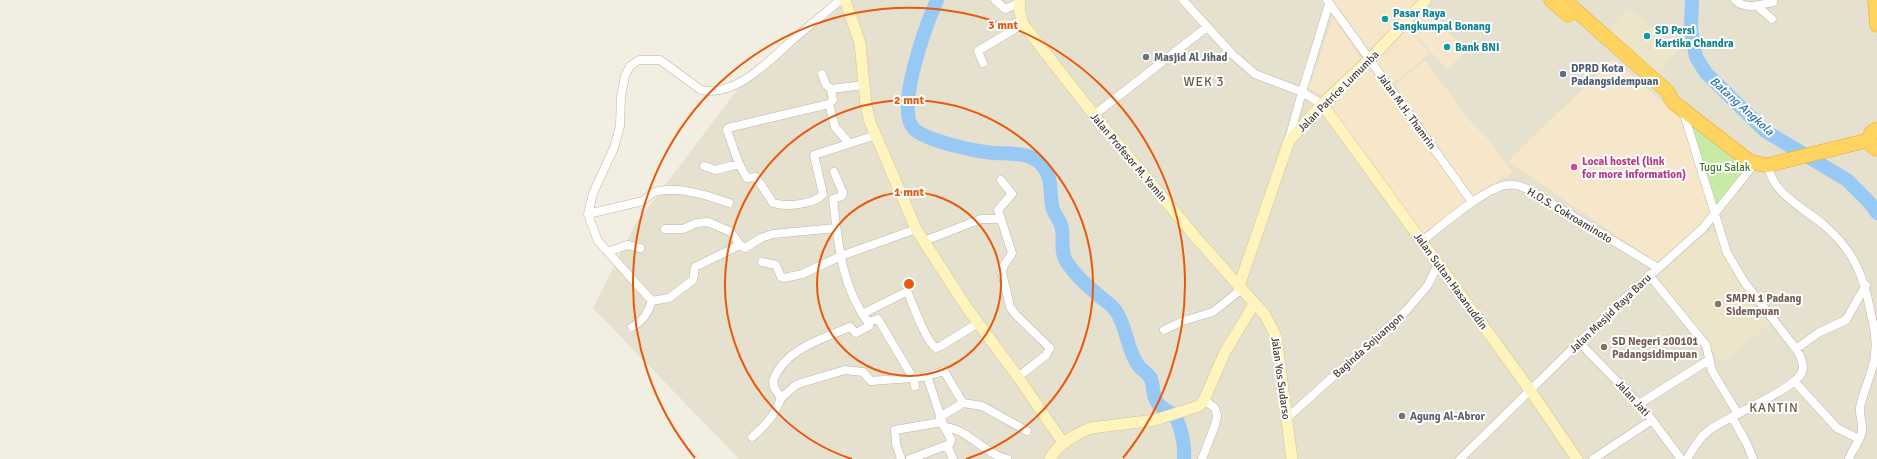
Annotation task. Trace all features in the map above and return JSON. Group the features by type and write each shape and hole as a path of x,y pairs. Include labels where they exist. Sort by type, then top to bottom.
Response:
{"highway":[{"path":"1551,0 1570,5 1667,91 1678,105 1735,151 1767,164 1840,146 1875,135"},
{"path":"1875,0 1877,25"}],"street":[{"path":"652,301 598,241 588,214 593,193 614,148 620,126 621,96 624,76 630,66 639,60 660,60 702,90 709,92 720,91 731,87 765,66 840,0"},
{"path":"844,0 860,43 866,105 876,136 916,229 978,323 1018,377 1064,444"},
{"path":"995,0 1005,9 1020,1"},
{"path":"1183,0 1232,54 1255,74 1302,92 1322,104"},
{"name":"Jalan Patrice Lumumba","path":"1239,286 1289,141 1322,104 1370,59 1426,0"},
{"path":"1735,0 1738,3 1747,6 1757,6 1773,1 1772,19 1757,6"},
{"name":"Jalan Profesor M. Yamin","path":"1020,1 1023,24 1094,116 1254,304"},
{"path":"1289,141 1328,2"},
{"name":"Jalan M.H. Thamrin","path":"1328,2 1472,202"},
{"path":"983,63 978,51 1023,24"},
{"path":"1094,116 1207,27"},
{"path":"822,74 834,100 829,104 728,128 727,130 739,164 747,178 756,177 773,203 790,205 806,202 820,197 823,194 814,155 876,136"},
{"path":"830,89 864,86"},
{"path":"829,104 835,128 845,137 849,144"},
{"name":"Jalan Sultan Hasanuddin","path":"1322,104 1530,390 1577,459"},
{"path":"1678,105 1715,213 1721,235 1735,269 1796,348 1802,359 1803,368 1800,375 1794,381 1708,431 1697,443 1687,459"},
{"path":"704,166 718,170 739,164"},
{"path":"1767,164 1770,175 1776,185 1792,201 1824,226 1848,250 1856,262 1866,285 1875,330 1876,353 1860,410 1862,429 1859,440 1849,459"},
{"name":"Jalan Mesjid Raya Baru","path":"1460,459 1579,342 1649,275 1690,240 1715,213 1767,164"},
{"path":"781,398 772,381 776,373 794,353 850,327 856,333 869,326 850,292 841,256 833,199 842,196 843,193 834,172"},
{"path":"1001,180 1012,194 998,209 1012,253 1003,267 1002,272 1010,307 1016,316 1050,348 1046,355 1018,377"},
{"name":"H.O.S. Cokroaminoto","path":"1422,241 1472,202 1502,186 1512,184 1525,187 1658,268"},
{"path":"588,214 643,202 647,196 655,192 676,190 729,203"},
{"path":"924,241 981,219 994,221 1001,219"},
{"path":"665,229 682,229 697,223 708,222 731,232 743,248 750,247 761,238 772,234 836,228"},
{"path":"762,262 776,265 781,277 784,278 802,274 841,256 916,229"},
{"path":"608,252 627,245 640,248"},
{"path":"652,301 669,298 692,280 695,267 740,246"},
{"name":"Baginda Sojuangon","path":"1287,418 1406,311 1428,285 1438,264"},
{"path":"1649,275 1703,340 1708,349 1712,371 1735,416 1753,459"},
{"path":"1796,348 1818,333 1846,320 1866,285"},
{"path":"1164,330 1183,321 1216,310 1238,292 1239,286"},
{"path":"862,314 904,293 908,293 927,336 936,348 978,323"},
{"path":"632,327 641,322 646,316 652,301"},
{"path":"1050,459 1057,449 1082,431 1091,428 1155,420 1196,408 1204,400 1225,352 1254,304"},
{"name":"Jalan Yos Sudarso","path":"1254,304 1265,315 1276,336 1292,459"},
{"path":"868,322 878,319 914,382"},
{"name":"Jalan Jati","path":"1579,342 1639,404 1681,459"},
{"path":"1639,404 1709,360"},
{"path":"752,437 771,420 781,398 796,384 845,370 863,372 871,381 914,382 927,376 946,372 963,403"},
{"path":"910,459 952,442 942,422 927,376"},
{"path":"1794,381 1837,428 1859,440"},
{"path":"1202,459 1217,416 1215,408 1204,400"},
{"path":"901,459 896,444 895,430 942,422 963,403"},
{"path":"963,403 982,406 1027,431"},
{"path":"1593,459 1652,420"},
{"path":"942,422 955,428 996,456 1007,459"},
{"path":"947,445 953,459"},
{"path":"986,459 996,456"}],"shaded area":[{"path":"834,0 1877,0 1877,459 739,459 593,308 635,225 749,74"},
{"path":"1330,0 1424,0 1370,57"},
{"path":"1424,8 1467,50 1447,70 1407,25"},
{"path":"1628,8 1680,49 1656,76 1605,32"},
{"path":"1333,17 1361,59 1322,96 1309,88"},
{"path":"1406,26 1430,53 1393,84 1374,59"},
{"path":"1613,59 1685,122 1713,213 1657,263 1508,162"},
{"path":"1425,60 1471,122 1487,138 1513,172 1472,198 1395,85"},
{"path":"1369,63 1469,202 1423,237 1327,107"},
{"name":"SMPN 1 Padang Sidempuan","path":"1713,228 1732,267 1773,322 1722,362 1656,277"}],"green space":[{"name":"Tugu Salak","path":"1686,112 1753,163 1717,209"}],"waterway":[{"path":"937,0 920,46 910,86 908,104 909,119 914,129 929,138 963,148 993,153 1024,155 1035,159 1045,169 1048,175 1053,209 1062,229 1064,257 1072,270 1112,306 1120,317 1134,359 1151,379 1155,399 1161,407 1173,415 1177,420 1183,439 1184,459"},
{"name":"Batang Angkola","path":"1692,0 1691,29 1696,57 1706,73 1765,131 1847,180 1869,202 1877,213"}],"place":[{"name":"Pasar Raya Sangkumpal Bonang","path":"1385,19"},
{"name":"SD Persi Kartika Chandra","path":"1647,36"},
{"name":"Bank BNI","path":"1447,47"},
{"name":"Masjid Al Jihad","path":"1146,57"},
{"name":"DPRD Kota Padangsidempuan","path":"1563,74"},
{"name":"Local hostel (link for more information)","path":"1574,167"},
{"name":"SMPN 1 Padang Sidempuan","path":"1718,304"},
{"name":"SD Negeri 200101 Padangsidimpuan","path":"1604,347"},
{"name":"Agung Al-Abror","path":"1402,416"}],"district":[{"name":"WEK 3","path":"1204,81"},
{"name":"KANTIN","path":"1774,407"}]}
